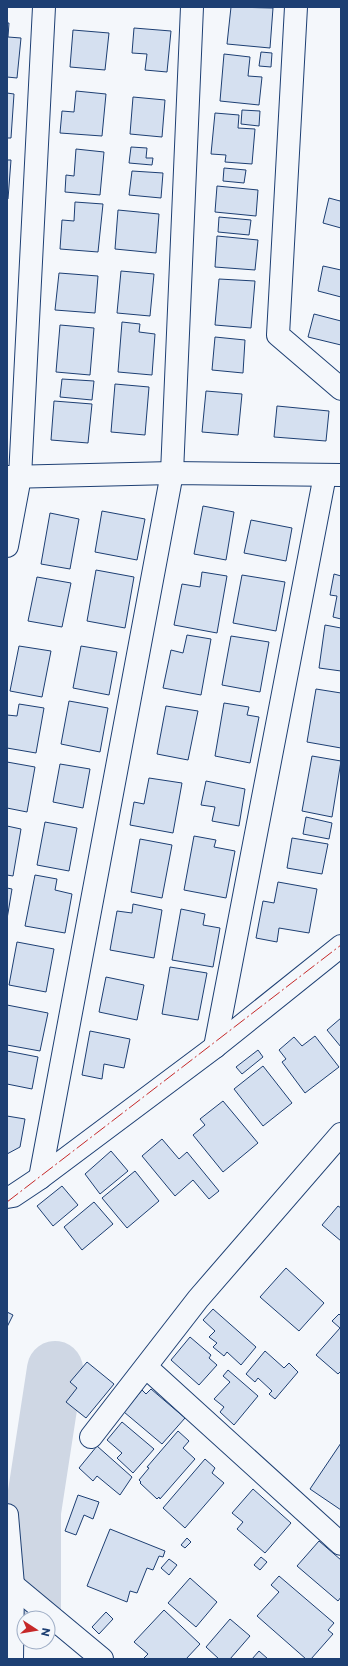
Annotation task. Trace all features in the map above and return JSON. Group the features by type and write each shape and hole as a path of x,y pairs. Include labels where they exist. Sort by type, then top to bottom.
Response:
{"street":[{"path":"7,546 14,477 44,7"},
{"path":"40,1178 172,473 192,7"},
{"path":"296,7 278,335 341,389"},
{"path":"14,477 172,473 333,475 216,1047"},
{"path":"7,1197 13,1196 40,1178 216,1047 341,946"},
{"path":"91,1437 198,1299 341,1134"},
{"path":"146,1367 341,1544"},
{"path":"7,1516 13,1585 12,1659"},
{"path":"13,1585 102,1659"}],"building":[{"path":"231,7 273,8 270,48 227,44"},
{"path":"7,23 9,23 8,37 21,38 17,78 7,77"},
{"path":"134,28 171,31 167,72 145,70 147,54 132,53"},
{"path":"73,30 109,33 105,70 70,67"},
{"path":"261,52 272,53 271,67 259,66"},
{"path":"224,54 250,57 248,76 262,77 259,105 220,101"},
{"path":"76,91 106,94 102,136 60,133 62,111 74,112"},
{"path":"7,93 14,94 11,138 7,138"},
{"path":"133,97 165,100 162,137 130,134"},
{"path":"242,110 260,111 259,126 241,124"},
{"path":"215,113 239,115 238,128 255,129 252,164 225,162 226,155 211,154"},
{"path":"131,147 147,148 146,158 153,158 152,165 129,163"},
{"path":"76,149 104,152 100,195 65,192 66,175 74,176"},
{"path":"7,160 11,160 8,199 7,199"},
{"path":"224,168 246,170 244,183 223,181"},
{"path":"132,171 163,173 161,198 129,195"},
{"path":"217,186 258,190 256,216 215,212"},
{"path":"329,198 340,201 341,199 341,228 323,223"},
{"path":"75,202 103,204 98,252 60,249 62,220 74,221"},
{"path":"118,210 159,214 156,253 115,249"},
{"path":"219,217 251,220 249,235 218,232"},
{"path":"217,236 258,240 255,270 215,267"},
{"path":"323,266 341,270 341,297 318,291"},
{"path":"121,271 154,274 150,316 117,313"},
{"path":"59,273 98,276 95,313 55,310"},
{"path":"219,279 255,281 251,328 215,325"},
{"path":"314,314 341,321 341,345 308,337"},
{"path":"122,322 140,324 139,332 155,334 152,375 118,372"},
{"path":"60,325 94,328 90,375 56,372"},
{"path":"215,337 245,340 243,373 212,370"},
{"path":"62,379 94,381 92,400 60,397"},
{"path":"115,384 149,387 145,435 111,432"},
{"path":"206,391 242,394 238,435 202,432"},
{"path":"54,401 92,404 88,443 51,440"},
{"path":"277,406 329,411 326,441 274,437"},
{"path":"203,506 234,512 226,560 194,554"},
{"path":"102,511 145,519 137,560 95,552"},
{"path":"50,513 79,519 70,569 41,564"},
{"path":"251,520 292,528 286,561 244,553"},
{"path":"96,570 134,577 125,628 87,621"},
{"path":"202,572 227,576 217,633 174,625 182,584 200,587"},
{"path":"334,574 341,576 341,619 333,617 337,596 330,595"},
{"path":"242,575 285,582 276,631 233,623"},
{"path":"37,577 71,583 62,627 28,621"},
{"path":"325,625 341,628 341,671 319,668"},
{"path":"187,635 211,639 201,695 163,688 171,650 183,653"},
{"path":"231,636 269,642 260,692 222,685"},
{"path":"19,646 51,651 42,697 10,691"},
{"path":"81,646 117,652 109,695 73,688"},
{"path":"316,689 341,693 341,748 307,742"},
{"path":"69,701 108,708 100,752 61,744"},
{"path":"224,703 249,707 247,715 259,717 250,763 215,756"},
{"path":"19,704 44,708 36,753 7,748 7,715 17,716"},
{"path":"166,706 198,711 188,760 157,754"},
{"path":"312,756 341,761 332,817 302,811"},
{"path":"7,762 35,767 27,812 7,808"},
{"path":"60,764 90,769 83,808 53,802"},
{"path":"149,778 182,783 173,833 130,825 134,802 144,804"},
{"path":"206,781 245,789 239,826 212,821 215,807 201,805"},
{"path":"306,817 332,823 329,839 303,834"},
{"path":"45,822 77,828 69,871 37,865"},
{"path":"7,826 21,829 13,876 7,875"},
{"path":"194,836 216,840 214,847 235,851 226,898 184,890"},
{"path":"292,838 328,844 322,874 287,868"},
{"path":"140,839 172,845 162,898 131,892"},
{"path":"35,875 57,879 55,890 72,894 65,933 25,926"},
{"path":"278,882 317,889 309,933 279,928 277,942 256,938 263,901 274,903"},
{"path":"7,888 12,889 7,919"},
{"path":"133,904 162,910 154,958 110,950 117,911 132,913"},
{"path":"181,909 205,914 203,925 220,928 213,967 172,960"},
{"path":"17,942 54,949 46,992 9,985"},
{"path":"170,967 207,973 198,1020 162,1014"},
{"path":"106,977 144,985 137,1020 99,1012"},
{"path":"7,1005 48,1013 40,1051 7,1045"},
{"path":"341,1018 341,1047 327,1030"},
{"path":"90,1031 130,1039 124,1068 104,1064 102,1079 82,1075"},
{"path":"315,1036 339,1067 305,1093 282,1062 286,1059 279,1050 294,1037 302,1046"},
{"path":"258,1050 263,1057 242,1074 236,1067"},
{"path":"7,1051 38,1057 32,1089 7,1084"},
{"path":"263,1066 292,1103 263,1126 234,1089"},
{"path":"223,1101 258,1143 223,1172 193,1135 205,1125 200,1119"},
{"path":"7,1116 25,1119 20,1147 7,1154"},
{"path":"162,1139 179,1159 187,1152 219,1191 209,1199 193,1180 175,1196 142,1156"},
{"path":"111,1151 128,1171 100,1194 85,1174"},
{"path":"135,1171 159,1201 127,1228 102,1198"},
{"path":"62,1186 78,1205 53,1226 37,1206"},
{"path":"94,1202 113,1224 82,1250 64,1227"},
{"path":"338,1206 341,1208 341,1241 322,1225"},
{"path":"286,1268 324,1303 299,1331 260,1297"},
{"path":"213,1309 256,1347 241,1365 227,1352 224,1356 213,1347 217,1343 209,1337 215,1331 203,1320"},
{"path":"7,1312 13,1315 7,1327"},
{"path":"339,1314 341,1316 341,1371 338,1374 316,1355 340,1328 332,1321"},
{"path":"190,1337 211,1355 209,1358 217,1365 199,1385 171,1360"},
{"path":"265,1351 284,1368 289,1363 298,1372 275,1399 269,1394 272,1391 258,1378 255,1382 246,1374"},
{"path":"87,1362 114,1384 86,1418 66,1402 77,1388 70,1382"},
{"path":"228,1370 258,1396 234,1425 220,1412 224,1407 214,1399 230,1382 223,1376"},
{"path":"151,1389 185,1418 162,1444 124,1412 142,1390 146,1394"},
{"path":"122,1422 154,1449 133,1473 117,1458 122,1453 107,1440"},
{"path":"178,1431 189,1441 183,1448 195,1459 160,1499 159,1497 157,1499 140,1483 141,1482 139,1480 149,1468 147,1467"},
{"path":"341,1443 341,1510 310,1489"},
{"path":"97,1446 132,1477 120,1495 97,1476 93,1481 79,1468"},
{"path":"205,1459 215,1468 212,1473 224,1483 185,1528 163,1508"},
{"path":"253,1489 291,1523 265,1553 237,1529 243,1522 232,1513"},
{"path":"78,1495 99,1502 93,1519 84,1515 76,1535 65,1531"},
{"path":"110,1529 165,1551 163,1557 159,1556 153,1570 147,1568 137,1593 130,1591 127,1602 87,1586"},
{"path":"187,1538 191,1542 185,1548 181,1545"},
{"path":"319,1541 341,1560 341,1597 338,1601 297,1566"},
{"path":"261,1557 267,1562 260,1570 254,1565"},
{"path":"169,1559 177,1565 169,1575 161,1568"},
{"path":"279,1576 334,1623 328,1630 333,1634 311,1659 306,1659 257,1616 279,1592 271,1585"},
{"path":"190,1578 217,1602 196,1627 168,1603"},
{"path":"164,1610 200,1644 186,1659 145,1659 144,1658 148,1654 134,1642"},
{"path":"106,1612 113,1619 99,1634 92,1627"},
{"path":"230,1619 250,1636 230,1659 219,1659 206,1647"},
{"path":"259,1651 268,1659 252,1659"}],"waterway":[{"path":"33,1610 33,1512 55,1369"}],"power":[{"path":"7,1202 341,945"}]}
